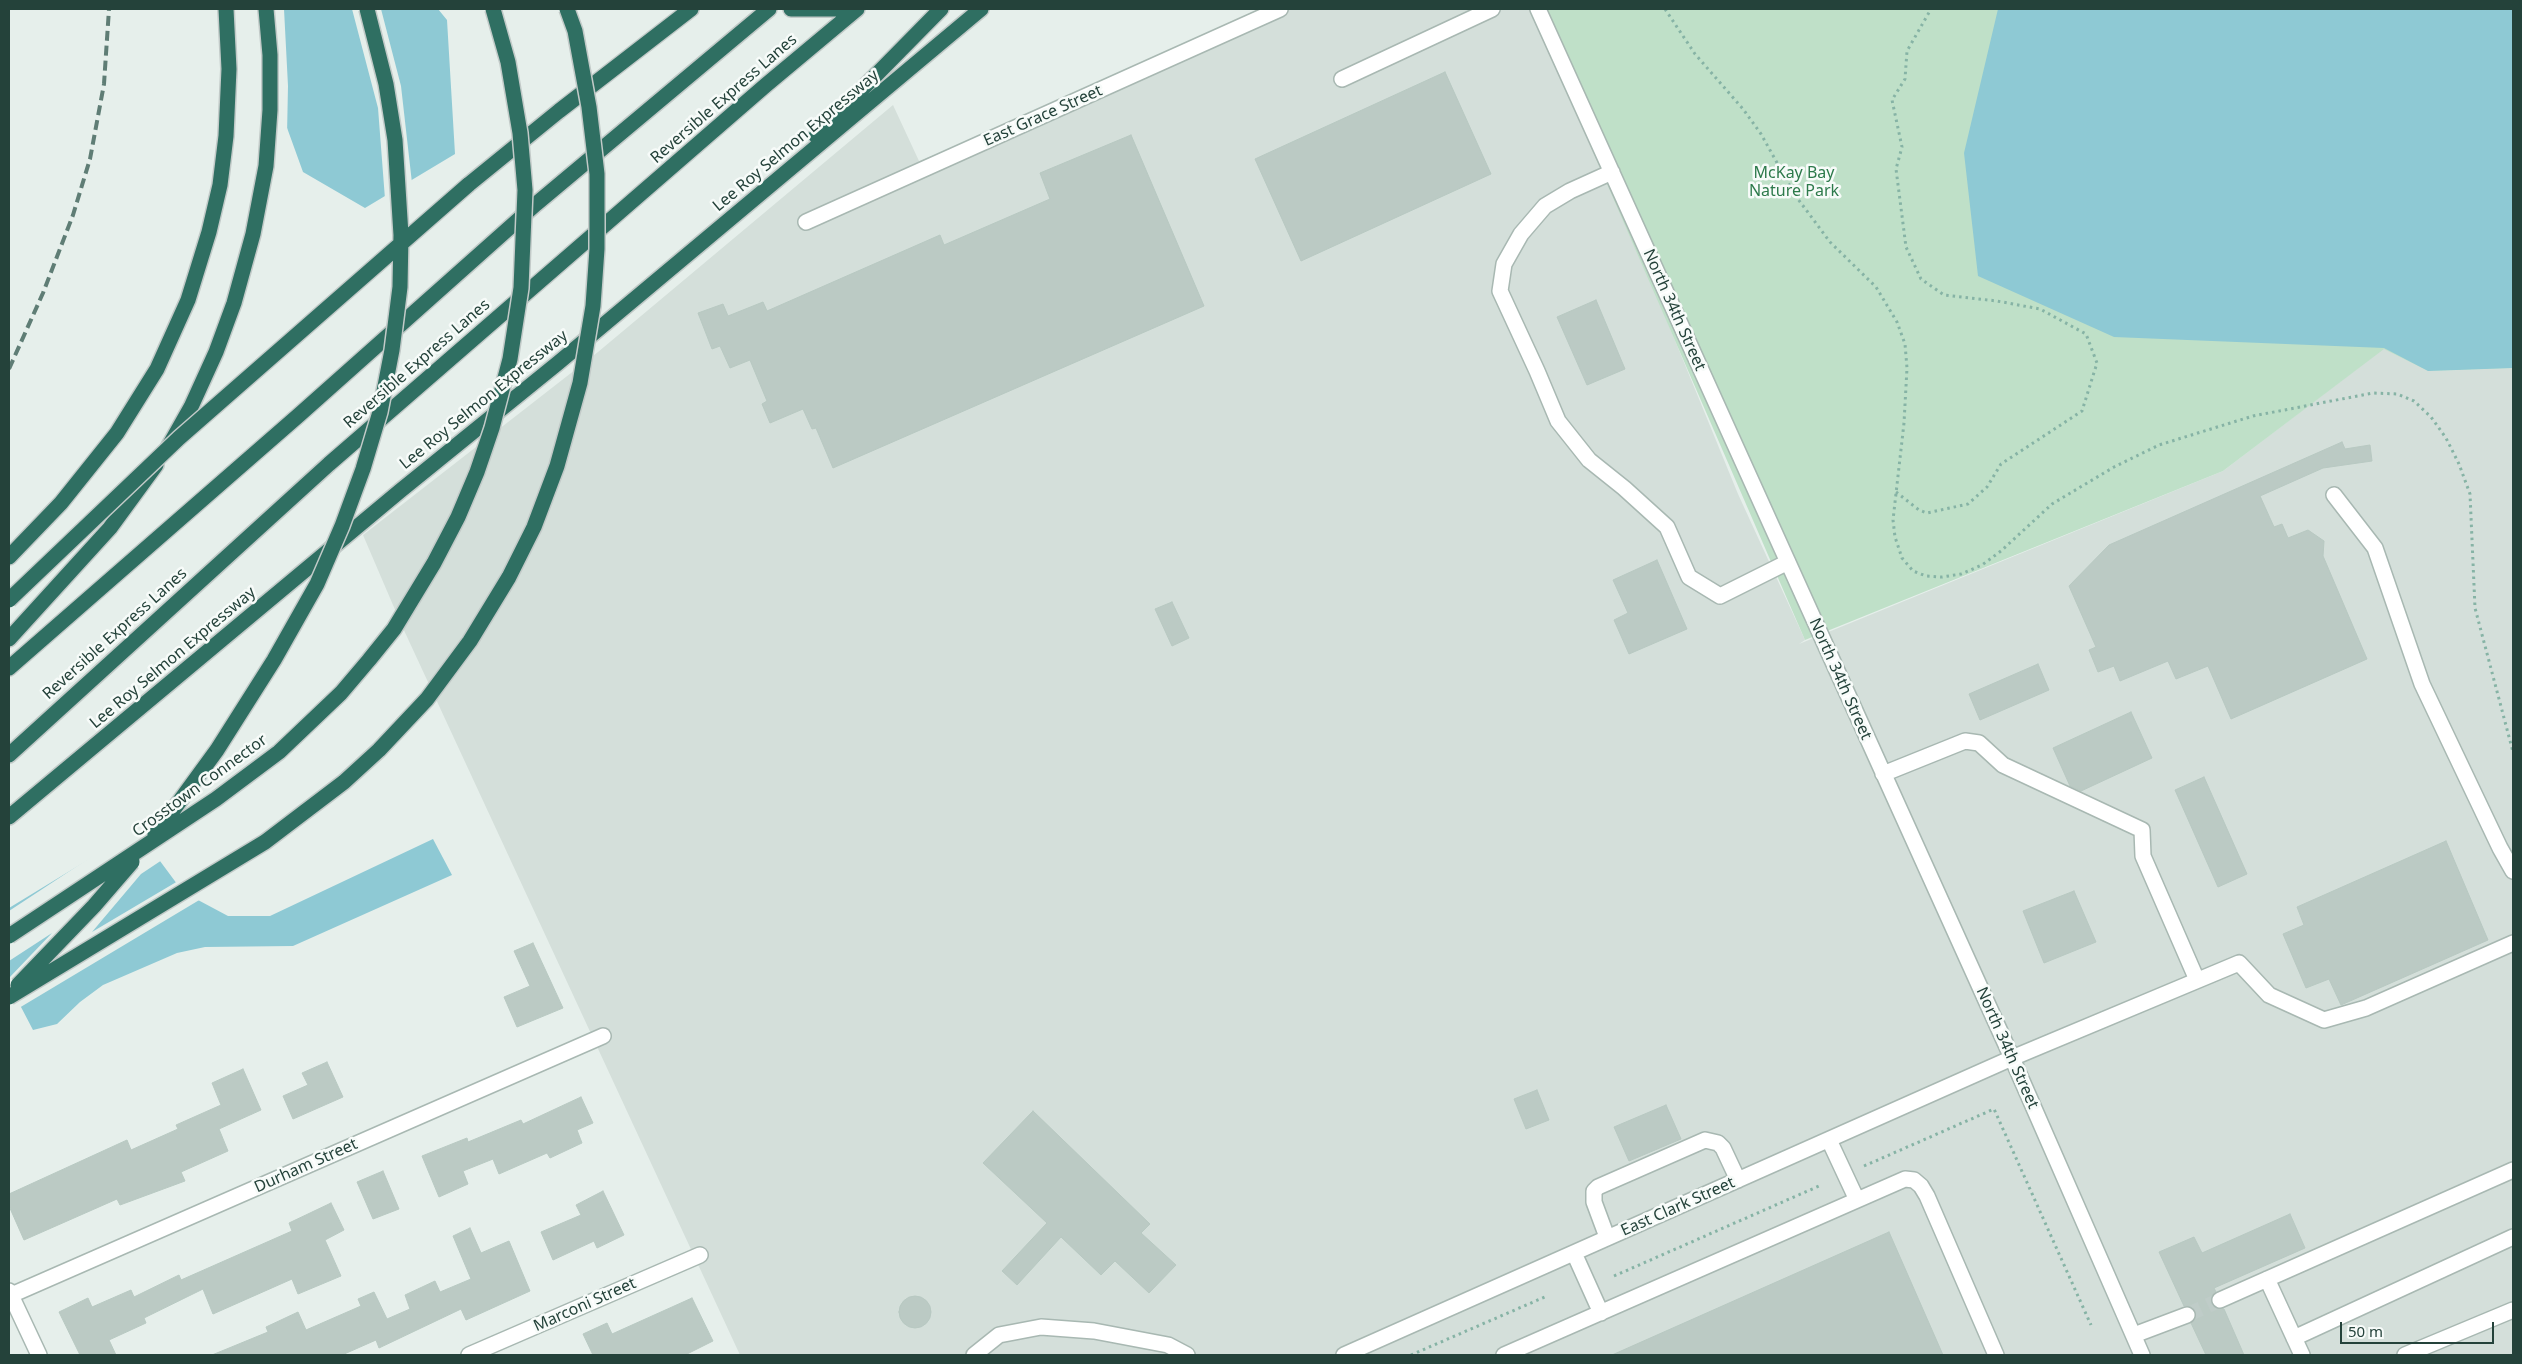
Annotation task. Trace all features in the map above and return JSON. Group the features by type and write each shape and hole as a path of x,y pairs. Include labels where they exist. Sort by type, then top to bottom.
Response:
{"highway":[{"path":"9,557 61,503 117,433 157,369 188,300 209,232 220,184 226,136 229,69 226,9"},
{"path":"9,639 110,528 165,452 191,407 234,303 253,234 266,166 270,55 266,9"},
{"path":"9,996 94,906 166,822 217,750 274,660 317,584 342,526 363,469 380,412 392,350 400,287 401,235 395,140 386,84 367,9"},
{"name":"Crosstown Connector","path":"9,936 208,805 279,752 341,693 369,660 394,629 434,563 458,517 477,472 492,428 510,359 521,288 525,190 520,133 508,62 493,9"},
{"path":"9,996 266,842 344,782 379,750 426,699 470,641 509,577 534,527 562,450 580,383 593,306 597,249 597,174 589,107 575,31 567,9"},
{"path":"9,600 179,438 468,185 559,111 692,9"},
{"path":"9,668 299,415 536,204 769,9"},
{"path":"791,9 842,9"},
{"name":"Reversible Express Lanes","path":"9,755 329,464 857,9"},
{"path":"776,179 878,71 941,9"},
{"name":"Lee Roy Selmon Expressway","path":"9,817 982,9"}],"street":[{"name":"East Grace Street","path":"806,222 1280,9"},
{"path":"1342,79 1492,9"},
{"name":"North 34th Street","path":"1538,9 2012,1058 2134,1335 2136,1354"},
{"path":"1612,172 1570,191 1545,206 1522,234 1504,264 1500,291 1558,421 1589,460 1624,488 1667,527 1689,577 1720,596 1788,562"},
{"path":"2334,495 2375,548 2422,684 2500,848 2513,870"},
{"path":"1883,774 1965,741 1979,743 2003,765 2142,830 2142,856 2197,980"},
{"name":"East Clark Street","path":"1344,1355 2012,1058 2239,962 2269,995 2324,1020 2366,1008 2513,943"},
{"name":"Durham Street","path":"9,1294 603,1036"},
{"path":"1608,1238 1594,1202 1594,1191 1598,1187 1705,1140 1718,1143 1723,1148 1738,1180"},
{"path":"1829,1140 1856,1200"},
{"path":"2220,1300 2513,1170"},
{"path":"1504,1355 1905,1179 1914,1180 1921,1186 1996,1355"},
{"path":"2294,1338 2513,1237"},
{"path":"1574,1253 1601,1313"},
{"name":"Marconi Street","path":"469,1355 700,1255"},
{"path":"2267,1279 2302,1355"},
{"path":"9,1294 39,1355"},
{"path":"2405,1355 2513,1310"},
{"path":"2134,1335 2187,1315"},
{"path":"974,1355 999,1334 1041,1327 1094,1331 1168,1344 1187,1355"}],"path":[{"path":"1664,9 1695,54 1743,109 1761,134 1795,195 1830,242 1876,287 1897,322 1905,344 1907,368 1904,423 1894,520 1895,537 1902,558 1913,571 1926,576 1942,577 1961,574 1982,565 2001,551 2052,504 2114,467 2159,445 2253,416 2373,393 2397,394 2414,401 2431,418 2446,438 2470,494 2475,608 2513,752"},
{"path":"1896,492 1919,510 1927,513 1968,504 1986,487 2001,464 2082,411 2097,363 2092,344 2086,334 2040,310 1997,301 1944,295 1921,279 1906,248 1896,169 1902,147 1892,100 1905,79 1908,51 1932,9"},
{"path":"1864,1166 1994,1109 2091,1325"},
{"path":"1614,1276 1819,1186"},
{"path":"1411,1355 1547,1296"}],"shaded area":[{"path":"1291,9 1539,9 1738,494 1805,640 1799,644 2223,471 2384,348 2428,371 2513,368 2513,1355 740,1355 402,626 363,535 598,352 893,105 919,161 1210,46"}],"green space":[{"name":"McKay Bay Nature Park","path":"1531,9 2513,9 2513,368 2428,371 2384,349 2223,471 1805,640"}],"water":[{"path":"281,9 438,9 447,20 455,154 365,208 303,172 286,125"},
{"path":"1998,9 2513,9 2513,368 2428,371 2384,348 2114,337 1978,276 1964,153"},
{"path":"137,830 183,892 228,916 270,916 433,839 452,875 293,946 205,947 177,953 103,985 80,1002 57,1024 33,1030 9,984 9,908"}],"pier":[{"path":"278,9 284,9 288,86 287,135 284,125"},
{"path":"352,9 381,9 401,86 412,183 385,199 378,108"},
{"path":"135,828 139,829 162,860 141,874 92,932 178,881 185,890 201,899 19,1008 9,989 9,978 52,933 9,961 9,911"}],"building":[{"path":"1445,72 1491,174 1301,261 1255,159"},
{"path":"1131,135 1204,306 833,468 816,428 812,429 803,409 770,423 762,404 767,401 750,360 730,368 720,346 712,349 698,313 723,304 728,316 763,302 767,311 940,235 944,245 1050,199 1040,173"},
{"path":"1596,300 1625,369 1587,385 1557,317"},
{"path":"2342,442 2345,449 2370,445 2372,461 2323,468 2260,496 2274,527 2282,524 2288,538 2308,530 2324,541 2323,556 2367,659 2231,719 2208,666 2176,679 2168,661 2120,681 2114,666 2098,672 2089,650 2096,647 2069,586 2109,545"},
{"path":"1657,560 1687,629 1629,654 1614,620 1628,613 1613,580"},
{"path":"1172,602 1189,638 1172,646 1155,609"},
{"path":"2038,664 2049,690 1980,720 1969,694"},
{"path":"2131,712 2152,758 2081,791 2070,786 2053,748"},
{"path":"2204,777 2247,874 2218,887 2175,790"},
{"path":"2446,841 2488,940 2341,1005 2329,979 2306,988 2283,934 2304,925 2297,907"},
{"path":"2074,891 2096,942 2044,963 2023,911"},
{"path":"533,943 563,1008 517,1027 504,997 530,986 514,951"},
{"path":"327,1062 343,1097 293,1119 283,1096 308,1085 302,1073"},
{"path":"243,1069 261,1110 219,1129 228,1151 181,1172 185,1181 120,1205 117,1199 24,1240 9,1206 9,1194 127,1140 131,1150 178,1129 176,1125 221,1105 212,1083"},
{"path":"1537,1090 1549,1120 1526,1129 1514,1099"},
{"path":"581,1097 593,1123 577,1130 582,1143 550,1158 547,1153 499,1174 493,1159 463,1171 468,1184 439,1197 422,1156 467,1138 468,1142 521,1120 523,1124"},
{"path":"1666,1105 1681,1139 1629,1161 1614,1127"},
{"path":"1033,1111 1150,1224 1141,1233 1176,1265 1149,1293 1115,1261 1101,1275 1061,1237 1017,1285 1002,1271 1047,1223 983,1163"},
{"path":"383,1171 399,1209 373,1219 357,1182"},
{"path":"603,1191 624,1235 597,1248 594,1241 553,1260 541,1232 581,1215 576,1205"},
{"path":"331,1203 344,1230 325,1240 341,1276 298,1294 292,1279 213,1314 203,1289 144,1318 146,1323 109,1340 116,1355 80,1355 59,1312 88,1298 92,1307 131,1290 134,1297 179,1275 181,1280 292,1231 289,1223"},
{"path":"2290,1214 2305,1248 2214,1288 2216,1292 2211,1299 2214,1307 2224,1309 2244,1355 2206,1355 2191,1323 2196,1317 2196,1311 2189,1306 2184,1306 2159,1252 2194,1237 2202,1253"},
{"path":"470,1228 481,1253 509,1241 530,1291 466,1320 461,1309 379,1348 376,1340 342,1355 212,1355 268,1332 266,1327 298,1312 306,1330 361,1306 358,1299 374,1292 387,1319 410,1309 405,1295 435,1281 440,1292 471,1279 453,1236"},
{"path":"1889,1232 1943,1355 1612,1355"},
{"path":"915,1296 921,1297 926,1301 930,1306 930,1318 926,1323 921,1327 915,1328 909,1327 904,1323 900,1318 899,1312 900,1306 904,1301 909,1297"},
{"path":"692,1298 713,1341 685,1355 593,1355 583,1334 607,1323 612,1334"}],"tunnel":[{"path":"2187,1315 2220,1300"}],"railway":[{"path":"9,369 43,293 73,215 90,159 104,84 109,9"}]}
